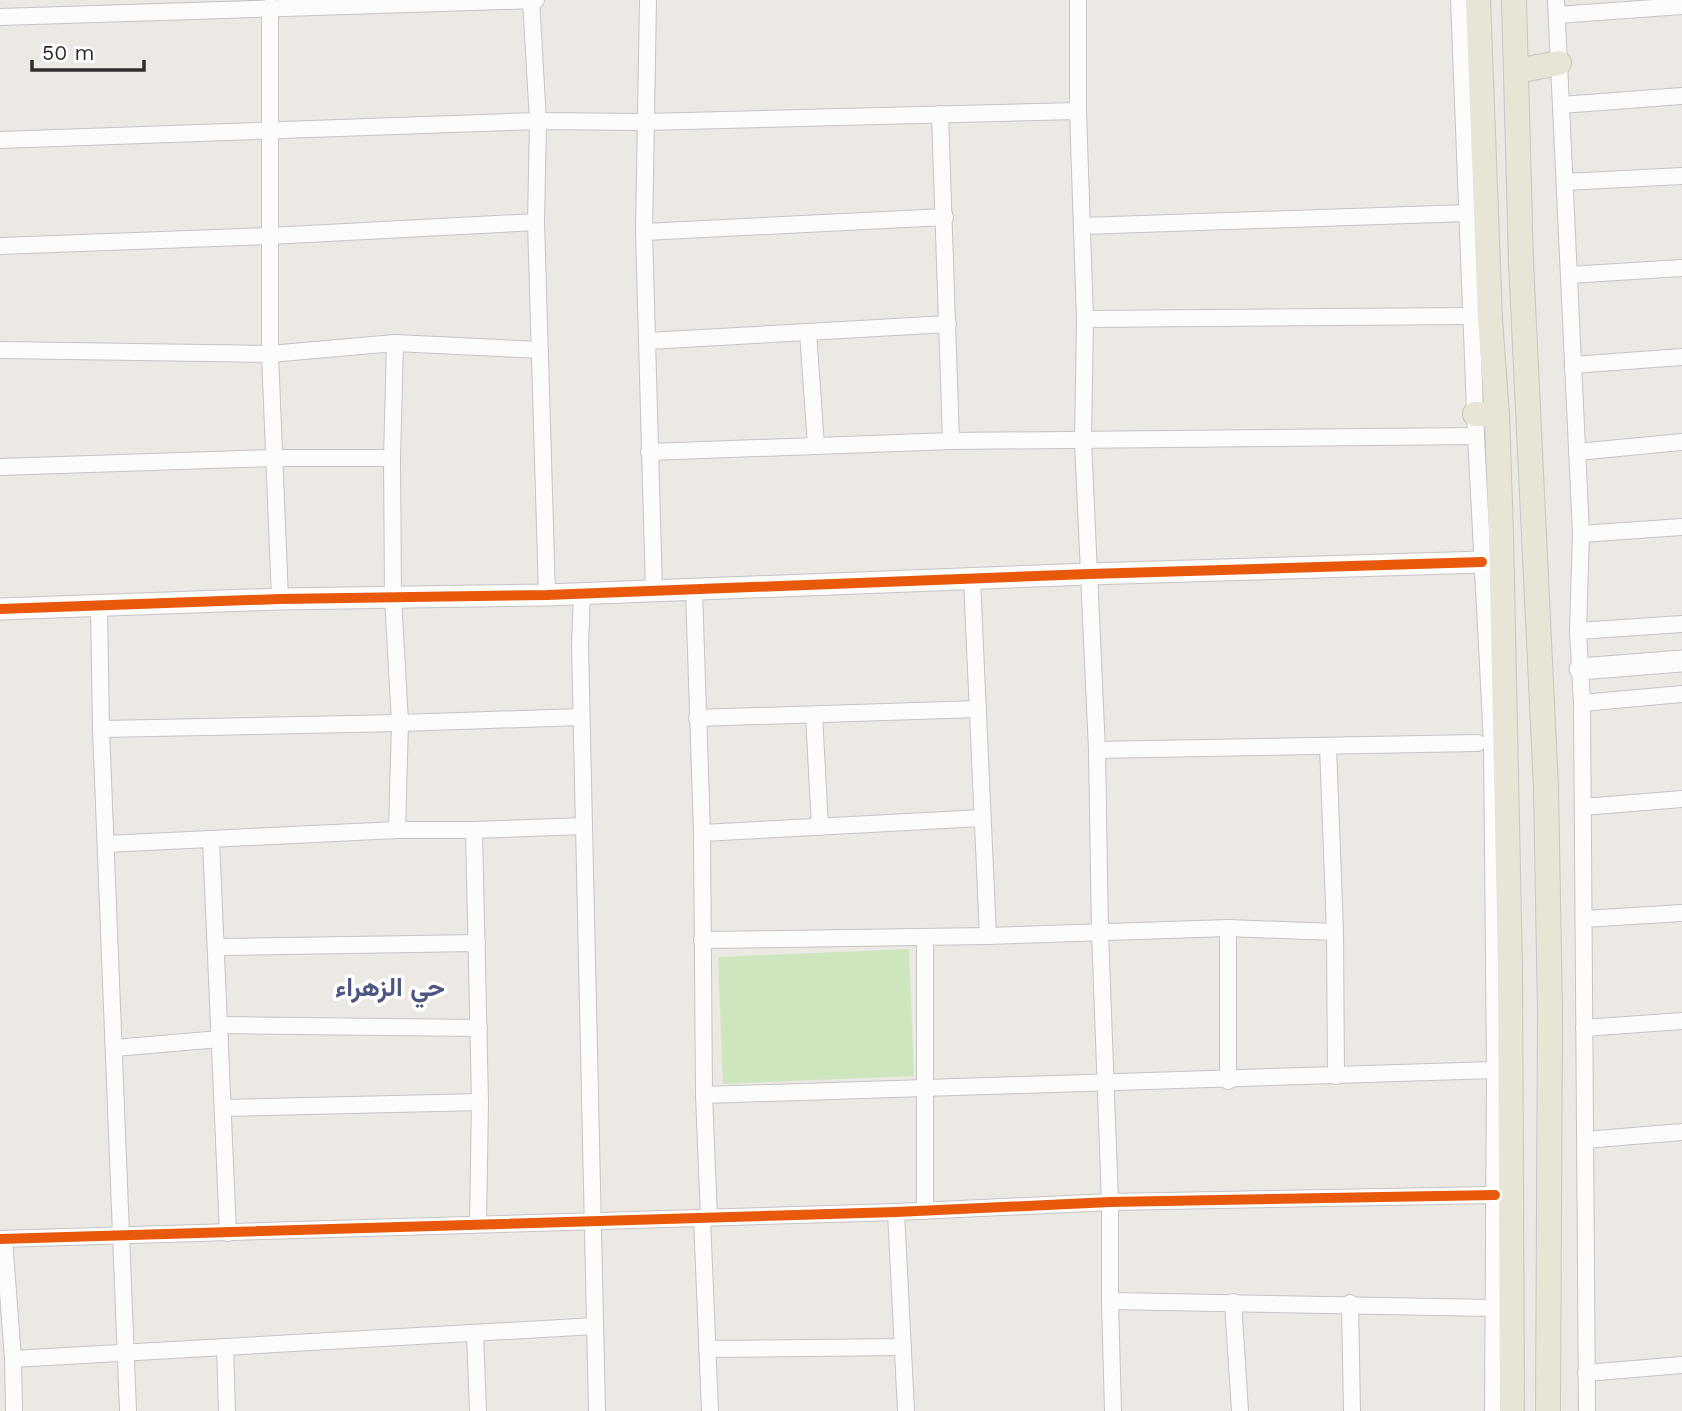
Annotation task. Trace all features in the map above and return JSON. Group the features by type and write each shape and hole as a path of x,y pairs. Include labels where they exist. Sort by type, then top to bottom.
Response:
{"main road":[{"path":"1478,0 1490,318 1482,421 1502,970 1510,1015 1512,1411"},
{"path":"1514,0 1521,262 1546,789 1549,1013 1548,1411"},
{"path":"1516,71 1559,63"},
{"path":"1510,1015 1549,1013"}],"street":[{"path":"0,17 229,4 270,7 533,0 538,121 536,222 547,595"},
{"path":"648,0 644,232 654,591"},
{"path":"1078,0 1078,111 1085,319 1083,441 1097,750 1113,1411"},
{"path":"1459,0 1471,316 1482,421 1482,562 1502,970 1495,1070 1493,1411"},
{"path":"1587,1411 1582,703 1578,631 1581,534 1556,7 1682,6"},
{"path":"270,7 270,354 280,598"},
{"path":"1561,105 1682,96"},
{"path":"0,140 538,121 645,122 1078,111"},
{"path":"940,114 951,441"},
{"path":"1565,182 1682,176"},
{"path":"1083,226 1467,214"},
{"path":"644,232 945,217"},
{"path":"0,246 536,222"},
{"path":"1569,275 1682,268"},
{"path":"1085,319 1471,316"},
{"path":"648,341 948,324"},
{"path":"808,332 816,446"},
{"path":"0,350 270,354 395,343 540,350"},
{"path":"395,343 392,458 393,597 400,723 397,830"},
{"path":"1573,365 1682,356"},
{"path":"649,452 951,441 1083,441 1482,421"},
{"path":"1577,452 1682,442"},
{"path":"0,467 274,458 392,458"},
{"path":"1581,534 1682,527"},
{"path":"0,609 280,598 547,595 1482,562"},
{"path":"972,580 988,936"},
{"path":"694,590 702,833 707,1349 710,1411"},
{"path":"582,593 581,717 597,1411"},
{"path":"99,606 101,729 128,1411"},
{"path":"1578,631 1682,624"},
{"path":"1580,669 1682,661"},
{"path":"1582,703 1682,694"},
{"path":"697,718 978,709"},
{"path":"814,715 820,827"},
{"path":"101,729 581,717"},
{"path":"1097,750 1478,743"},
{"path":"1328,746 1335,932 1336,1076"},
{"path":"1583,807 1682,799"},
{"path":"702,833 982,818"},
{"path":"106,844 397,830 584,826"},
{"path":"474,830 480,1102 478,1223"},
{"path":"211,840 228,1233"},
{"path":"1584,919 1682,913"},
{"path":"702,940 988,936 1228,928 1335,932"},
{"path":"1228,928 1228,1081"},
{"path":"925,937 925,1211"},
{"path":"216,947 477,943"},
{"path":"1584,1028 1682,1021"},
{"path":"114,1048 220,1032 479,1028"},
{"path":"705,1095 1228,1081 1495,1070"},
{"path":"223,1108 480,1102"},
{"path":"1585,1140 1682,1132"},
{"path":"14,1411 13,1359 2,1239 925,1211 1110,1202 1495,1195"},
{"path":"895,1212 906,1411"},
{"path":"1110,1301 1350,1303 1493,1308"},
{"path":"1233,1302 1240,1411"},
{"path":"1350,1303 1352,1411"},
{"path":"13,1359 595,1326"},
{"path":"475,1333 478,1411"},
{"path":"225,1347 227,1411"},
{"path":"707,1349 902,1347"},
{"path":"1586,1373 1682,1365"}],"green space":[{"path":"909,949 914,1076 723,1084 718,957"}],"cycle path":[{"path":"0,609 280,599 547,595 1482,562"},
{"path":"0,1239 896,1212 1110,1202 1495,1195"}],"district":[{"name":"حي الزهراء","path":"390,987"}]}
